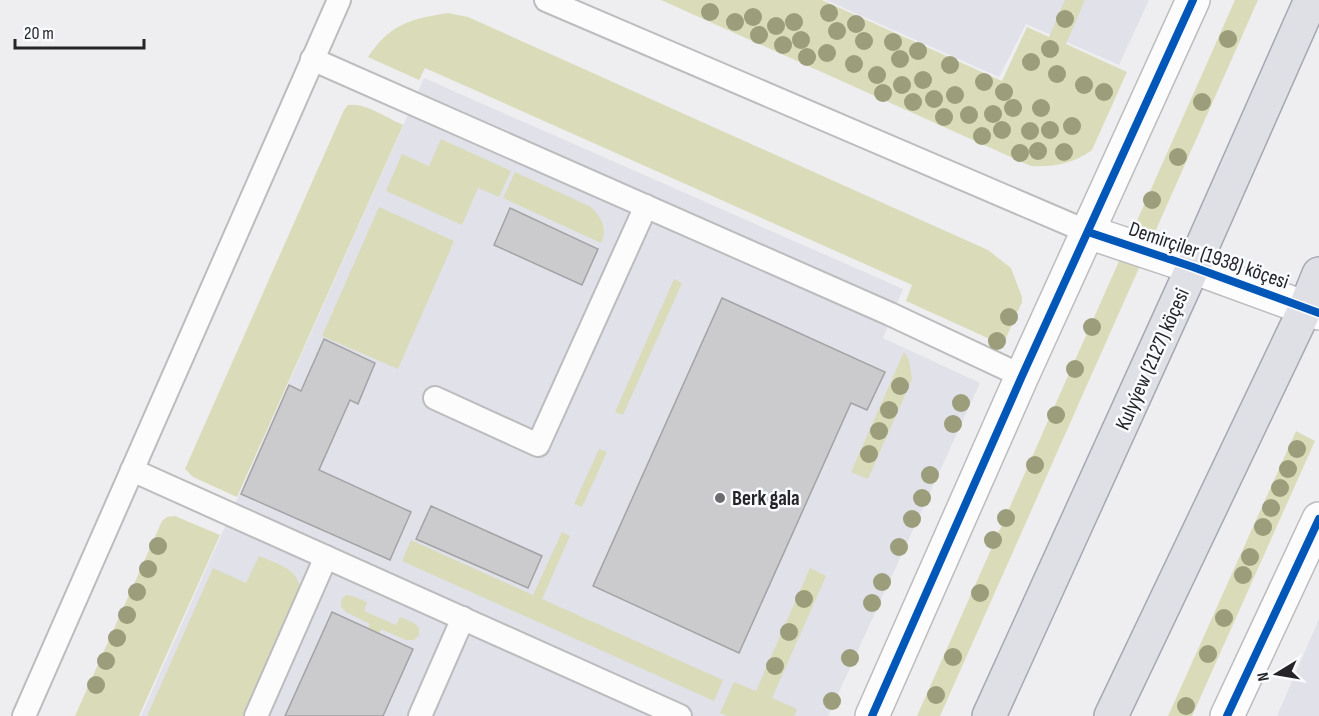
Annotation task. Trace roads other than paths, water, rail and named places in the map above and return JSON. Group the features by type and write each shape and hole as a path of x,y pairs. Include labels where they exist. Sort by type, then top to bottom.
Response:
{"highway":[{"name":"Kulyýew (2127) köçesi","path":"989,716 1193,267 1311,0"},
{"path":"1112,716 1312,311 1319,274"}],"street":[{"path":"872,716 1022,376 1193,0"},
{"name":"Demirçiler (1938) köçesi","path":"1088,232 1193,267 1312,311"},
{"path":"1227,716 1319,519"}],"lane":[{"path":"24,716 339,0"},
{"path":"546,0 1088,232"},
{"path":"312,59 890,314 1022,376"},
{"path":"435,398 538,445 646,206"},
{"path":"132,470 680,716"},
{"path":"256,716 326,557"},
{"path":"420,716 463,618"}],"place":[{"name":"Berk gala","path":"720,498"}]}
